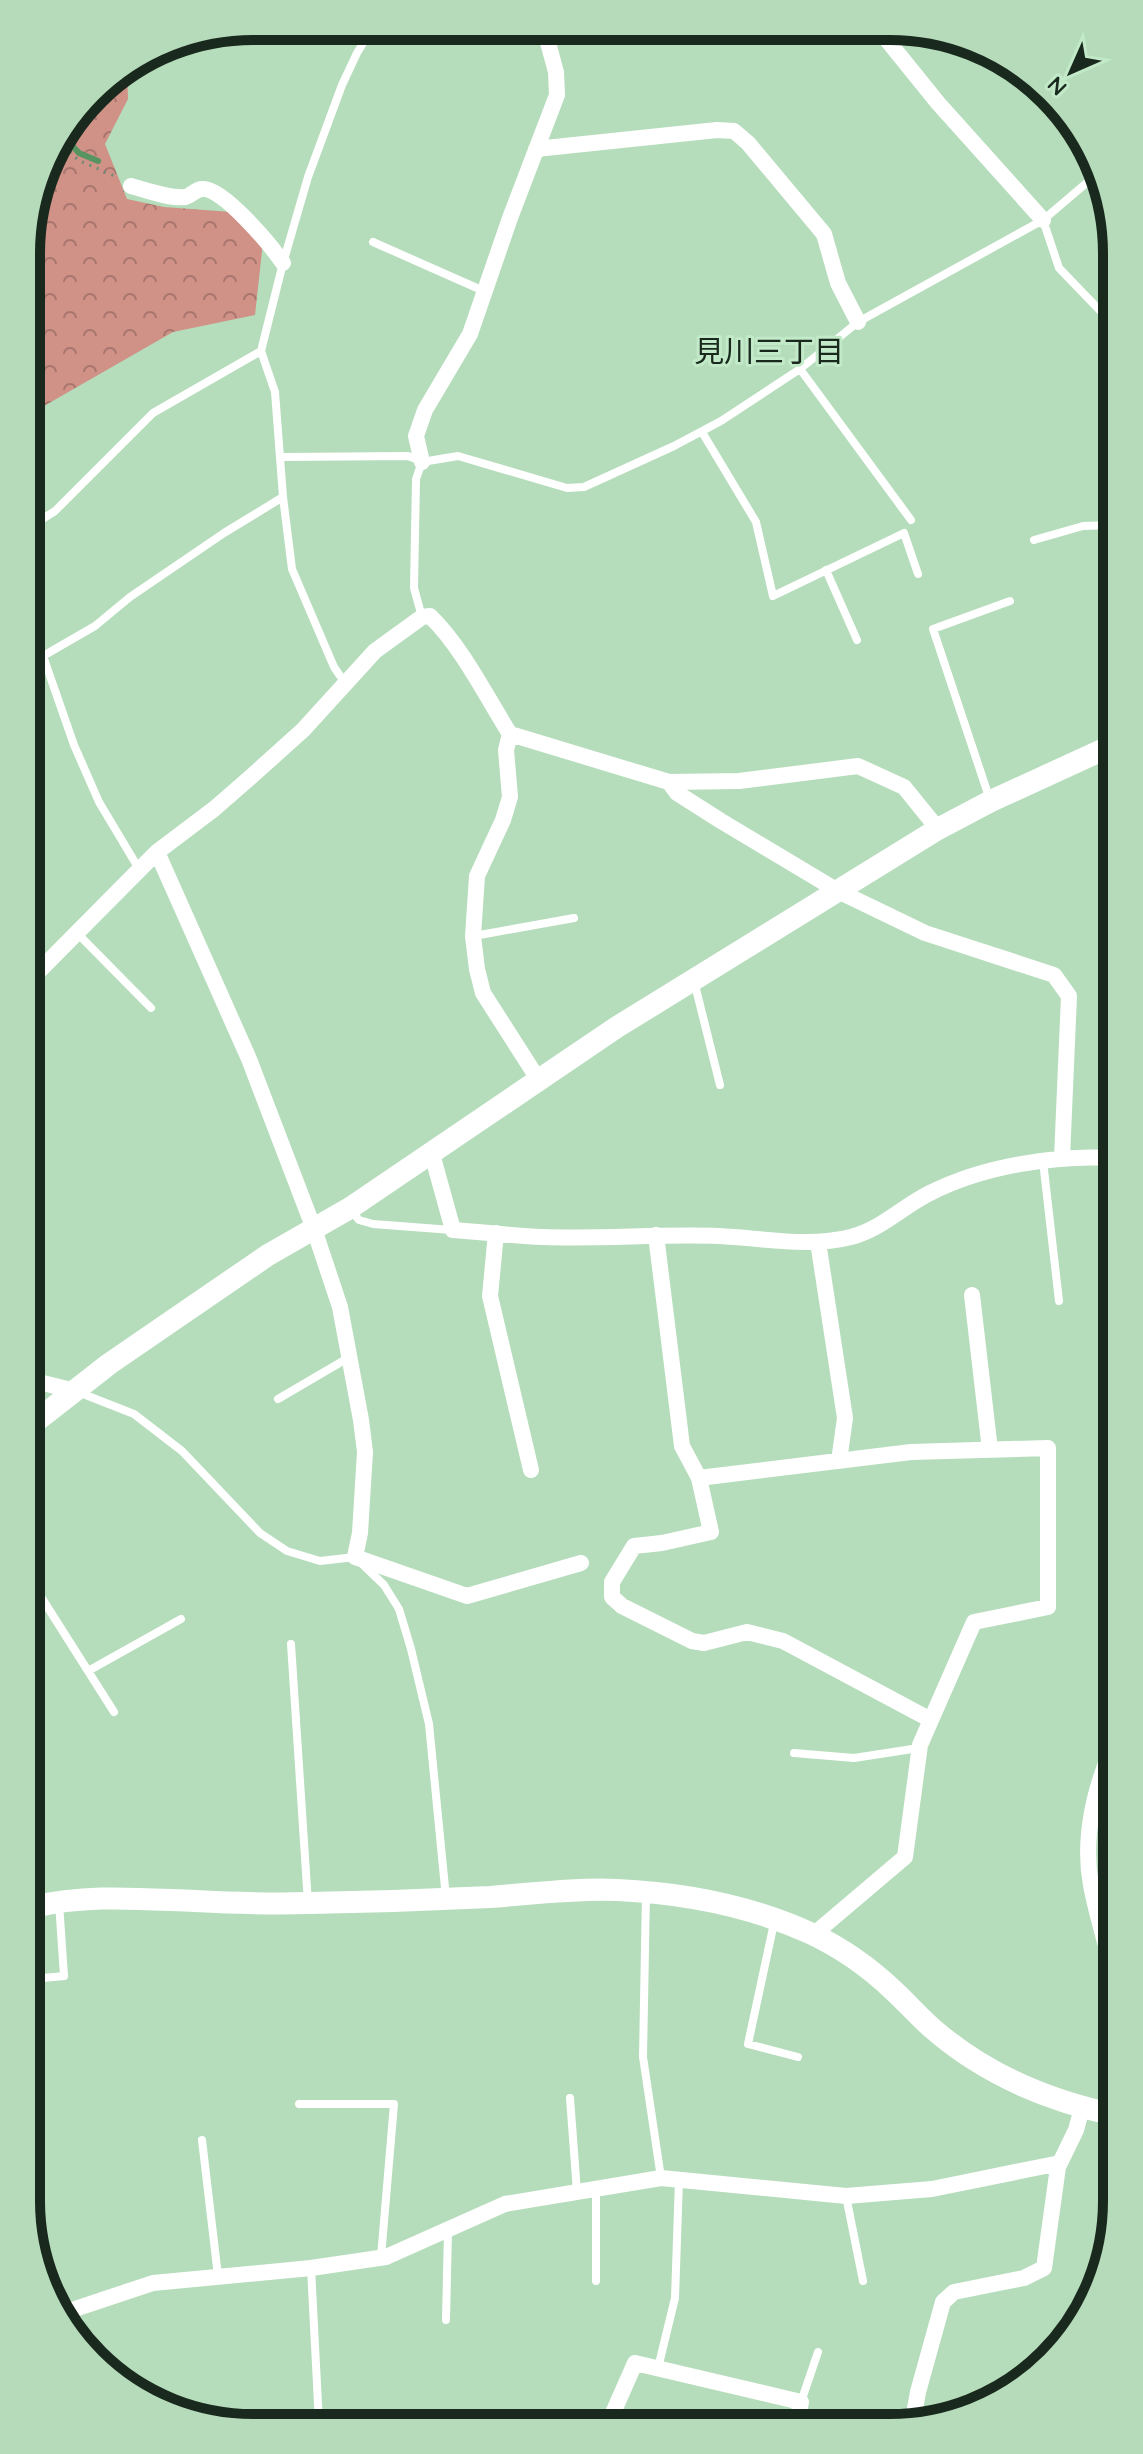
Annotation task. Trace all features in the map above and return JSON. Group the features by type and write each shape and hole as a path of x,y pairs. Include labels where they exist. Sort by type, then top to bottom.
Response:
{"street":[{"path":"422,462 416,436 425,410 470,334 557,95 556,72 547,40"},
{"path":"887,40 938,103 1043,220"},
{"path":"536,149 717,130 734,131 748,143 824,234 838,283 858,322"},
{"path":"131,186 186,197 202,189 215,191 268,242 283,263"},
{"path":"40,967 157,852 214,809 303,730 375,651 422,617 430,616 440,625 510,734 669,782 739,781 858,766 904,787 938,829"},
{"path":"510,734 506,750 510,797 503,820 477,876 473,936 483,993 538,1079"},
{"path":"40,1418 178,1315 268,1255 350,1208 538,1079 694,980 938,829 1103,750"},
{"path":"669,782 677,793 838,891 925,933 1054,975 1069,996 1062,1158"},
{"path":"157,852 249,1059 314,1229 340,1307 365,1452 360,1533 355,1557 467,1596 581,1563"},
{"path":"432,1154 453,1230 543,1237 656,1235 818,1242 850,1238 867,1232 929,1193 980,1173 1062,1158 1103,1158"},
{"path":"496,1233 490,1296 531,1470"},
{"path":"656,1235 682,1446 699,1478 711,1532 634,1546 612,1582 612,1597 622,1606 692,1641 704,1643 747,1632 783,1641 931,1720"},
{"path":"818,1242 845,1418 839,1461"},
{"path":"972,1295 990,1450"},
{"path":"40,1382 75,1391"},
{"path":"699,1478 911,1452 1048,1448 1048,1607 974,1622 920,1748 905,1857 813,1935"},
{"path":"1103,1771 1091,1814 1088,1850 1090,1882 1103,1932"},
{"path":"40,1906 83,1899 308,1903 615,1890 683,1896 734,1905 775,1918 813,1935 867,1968 932,2028 987,2068 1027,2089 1103,2112"},
{"path":"914,2412 943,2302 954,2292 1024,2278 1044,2268 1060,2163 1076,2130 1082,2108"},
{"path":"70,2311 153,2283 311,2268 381,2257 505,2204 661,2178 846,2196 932,2189 1060,2163"},
{"path":"613,2414 635,2363 801,2402 798,2414"}],"lane":[{"path":"345,683 334,667 292,569 275,392 261,351 308,177 342,85 365,40"},
{"path":"281,457 408,456 422,462 458,456 567,488 584,487 702,432 800,369 858,322 1043,220 1090,180"},
{"path":"1043,220 1059,268 1103,314"},
{"path":"373,242 486,292"},
{"path":"40,520 55,511 153,413 261,351"},
{"path":"800,369 911,520"},
{"path":"702,432 756,522 773,596 904,533 918,574"},
{"path":"422,462 416,479 414,588 422,617"},
{"path":"43,656 95,626 142,589 283,497"},
{"path":"1034,540 1083,526 1103,525"},
{"path":"826,570 857,640"},
{"path":"991,801 933,629 1010,601"},
{"path":"40,651 74,745 99,802 139,869"},
{"path":"473,936 574,918"},
{"path":"77,932 151,1008"},
{"path":"694,980 720,1085"},
{"path":"1043,1161 1059,1301"},
{"path":"350,1208 359,1220 373,1224 453,1230"},
{"path":"278,1399 348,1358"},
{"path":"75,1391 134,1414 182,1451 260,1533 287,1551 320,1561 355,1557 384,1585 399,1609 429,1724 446,1899"},
{"path":"40,1595 114,1712"},
{"path":"88,1671 181,1619"},
{"path":"291,1644 308,1903"},
{"path":"794,1753 854,1758 920,1748"},
{"path":"646,1893 643,2057 661,2178"},
{"path":"40,1978 64,1976 59,1902"},
{"path":"775,1918 748,2044 798,2057"},
{"path":"570,2098 577,2192"},
{"path":"299,2104 394,2104 381,2257"},
{"path":"202,2140 218,2277"},
{"path":"658,2368 675,2298 679,2180"},
{"path":"596,2189 596,2281"},
{"path":"846,2196 863,2281"},
{"path":"446,2320 448,2229"},
{"path":"311,2268 319,2414"},
{"path":"801,2402 818,2352"}],"path":[{"path":"68,149 78,160 109,172 131,186"}],"green space":[{"path":"127,81 128,99 105,144 127,199 164,207 231,212 263,242 255,315 173,332 40,408 40,239 47,198 56,171 76,134 102,102"}],"waterway":[{"path":"70,144 79,153 98,161"}],"district":[{"name":"見川三丁目","path":"769,352"}]}
